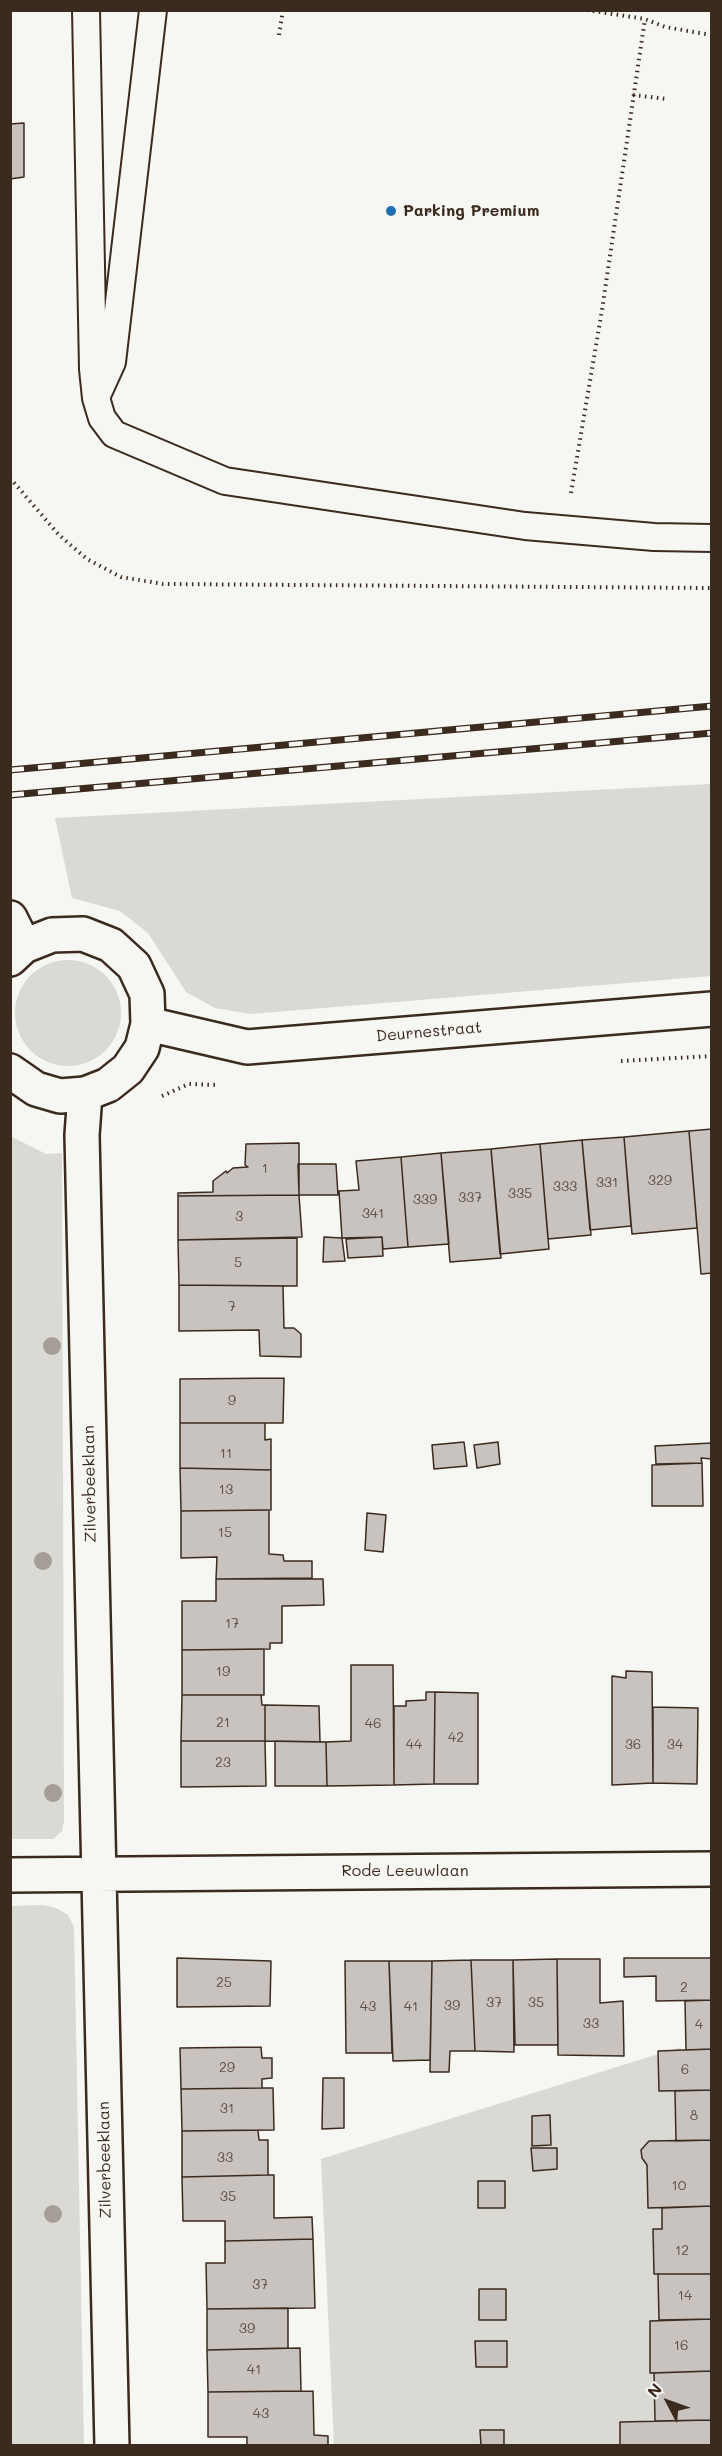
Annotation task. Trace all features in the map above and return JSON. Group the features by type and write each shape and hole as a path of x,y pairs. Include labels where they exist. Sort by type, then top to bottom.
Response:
{"street":[{"path":"10,1071 36,1089 60,1096 85,1094 108,1085 128,1069 142,1048 148,1024 147,994 134,966 111,945 83,934 52,935 15,941"},
{"name":"Deurnestraat","path":"148,1024 247,1047 711,1009"},
{"name":"Zilverbeeklaan","path":"85,1094 82,1135 112,2445"},
{"name":"Rode Leeuwlaan","path":"99,1874 711,1869"},
{"path":"10,1875 99,1874"}],"lane":[{"path":"86,10 96,398 102,418 114,434 225,481 525,526 654,537 711,538"},
{"path":"96,398 112,362 153,10"}],"path":[{"path":"279,35 283,10"},
{"path":"587,10 645,19 665,27 711,35"},
{"path":"565,529 602,310 645,19"},
{"path":"633,95 668,99"},
{"path":"10,478 59,535 87,559 121,577 163,584 711,588"},
{"path":"618,1061 711,1056"},
{"path":"159,1097 189,1084 220,1085"}],"shaded area":[{"path":"711,784 711,976 250,1014 215,1008 186,992 148,933 120,911 72,898 55,818"},
{"path":"68,960 88,964 106,975 117,993 121,1013 117,1033 106,1051 88,1062 68,1066 48,1062 30,1051 19,1033 15,1013 19,993 30,975 48,964"},
{"path":"10,1136 46,1154 62,1153 64,1821 62,1831 53,1839 11,1839"},
{"path":"44,1905 68,1915 74,1927 84,2445 11,2445 11,1906"},
{"path":"681,2047 675,2445 334,2445 321,2159"}],"building":[{"path":"24,123 24,177 10,179 10,124"},
{"path":"10,298 11,299 10,382"},
{"path":"712,1129 712,1273 701,1274 689,1131"},
{"path":"689,1131 697,1228 632,1234 624,1137"},
{"path":"624,1137 631,1226 590,1230 582,1140"},
{"path":"582,1140 591,1235 548,1239 540,1144"},
{"path":"299,1143 299,1195 178,1196 178,1193 213,1192 213,1181 226,1171 227,1173 233,1168 248,1167 245,1165 246,1144"},
{"path":"540,1144 549,1249 500,1254 491,1149"},
{"path":"491,1149 501,1258 450,1262 441,1153"},
{"path":"441,1153 449,1244 408,1247 401,1157"},
{"path":"401,1157 408,1247 383,1249 382,1237 342,1238 339,1191 359,1190 356,1161"},
{"path":"298,1164 336,1164 338,1195 299,1195"},
{"path":"299,1195 302,1237 178,1240 178,1196"},
{"path":"324,1237 342,1238 345,1261 323,1262"},
{"path":"382,1237 383,1256 348,1258 346,1239"},
{"path":"297,1238 297,1286 179,1285 178,1240"},
{"path":"179,1285 283,1286 284,1328 294,1328 301,1334 301,1357 260,1356 259,1330 179,1331"},
{"path":"284,1378 283,1423 180,1423 180,1379"},
{"path":"180,1423 265,1423 265,1440 271,1439 271,1470 180,1468"},
{"path":"464,1442 467,1466 434,1469 432,1445"},
{"path":"498,1442 500,1464 477,1468 474,1445"},
{"path":"712,1443 712,1459 701,1458 702,1463 656,1464 655,1446"},
{"path":"702,1463 703,1506 652,1506 652,1465"},
{"path":"180,1468 271,1470 271,1510 181,1511"},
{"path":"269,1510 269,1554 283,1555 284,1561 312,1561 312,1578 216,1579 217,1557 181,1558 181,1511"},
{"path":"367,1513 386,1515 383,1552 365,1550"},
{"path":"216,1579 323,1579 324,1605 282,1606 282,1643 270,1643 270,1649 182,1650 182,1601 216,1601"},
{"path":"264,1649 264,1695 182,1695 182,1650"},
{"path":"351,1665 393,1665 394,1785 327,1786 326,1742 351,1741"},
{"path":"626,1671 652,1672 653,1783 612,1785 612,1676 626,1678"},
{"path":"426,1692 435,1692 434,1784 394,1785 394,1706 406,1706 406,1701 426,1700"},
{"path":"435,1692 478,1693 478,1784 434,1784"},
{"path":"182,1695 261,1695 262,1705 265,1705 265,1741 181,1741"},
{"path":"265,1705 319,1706 320,1742 265,1741"},
{"path":"653,1707 698,1708 697,1784 653,1783"},
{"path":"181,1741 265,1741 266,1786 181,1787"},
{"path":"275,1741 326,1742 327,1786 275,1786"},
{"path":"177,1958 271,1961 270,2006 177,2007"},
{"path":"624,1958 712,1958 712,2000 656,2001 656,1976 624,1977"},
{"path":"557,1959 600,1959 600,2003 623,2001 624,2056 558,2055"},
{"path":"557,1959 558,2045 515,2045 513,1960"},
{"path":"471,1960 513,1960 514,2052 475,2051"},
{"path":"471,1960 475,2051 450,2051 449,2072 430,2072 432,1961"},
{"path":"345,1961 389,1961 392,2053 346,2053"},
{"path":"389,1961 432,1961 430,2060 393,2061"},
{"path":"712,2000 712,2049 686,2050 685,2001"},
{"path":"261,2047 262,2058 272,2058 272,2078 262,2079 262,2088 181,2089 180,2048"},
{"path":"712,2049 712,2090 659,2091 658,2051"},
{"path":"323,2078 344,2078 344,2128 322,2129"},
{"path":"273,2088 274,2130 182,2131 181,2089"},
{"path":"712,2090 712,2140 676,2141 675,2091"},
{"path":"550,2115 551,2145 532,2146 532,2116"},
{"path":"258,2130 259,2140 268,2140 268,2175 182,2177 182,2131"},
{"path":"712,2140 712,2206 648,2208 647,2165 642,2158 641,2150 649,2141"},
{"path":"531,2148 557,2148 557,2169 533,2171"},
{"path":"274,2175 274,2218 312,2217 313,2239 225,2241 225,2221 183,2221 182,2177"},
{"path":"478,2181 505,2181 505,2208 478,2208"},
{"path":"712,2206 712,2274 654,2274 653,2229 662,2229 662,2208"},
{"path":"313,2239 315,2308 207,2309 206,2263 225,2263 225,2241"},
{"path":"658,2274 712,2274 712,2319 659,2320"},
{"path":"479,2289 506,2289 506,2320 479,2320"},
{"path":"288,2308 288,2348 207,2350 207,2309"},
{"path":"712,2319 712,2371 650,2373 650,2321"},
{"path":"475,2341 507,2341 507,2367 476,2367"},
{"path":"300,2348 301,2391 208,2392 207,2350"},
{"path":"712,2371 712,2420 655,2421 654,2373"},
{"path":"313,2391 314,2435 328,2436 328,2446 247,2446 247,2437 208,2437 208,2392"},
{"path":"712,2420 712,2446 620,2446 620,2422"},
{"path":"480,2430 504,2430 504,2446 481,2446"}],"railway":[{"path":"10,770 712,706"},
{"path":"10,795 712,733"}],"place":[{"name":"Parking Premium","path":"391,211"}]}
